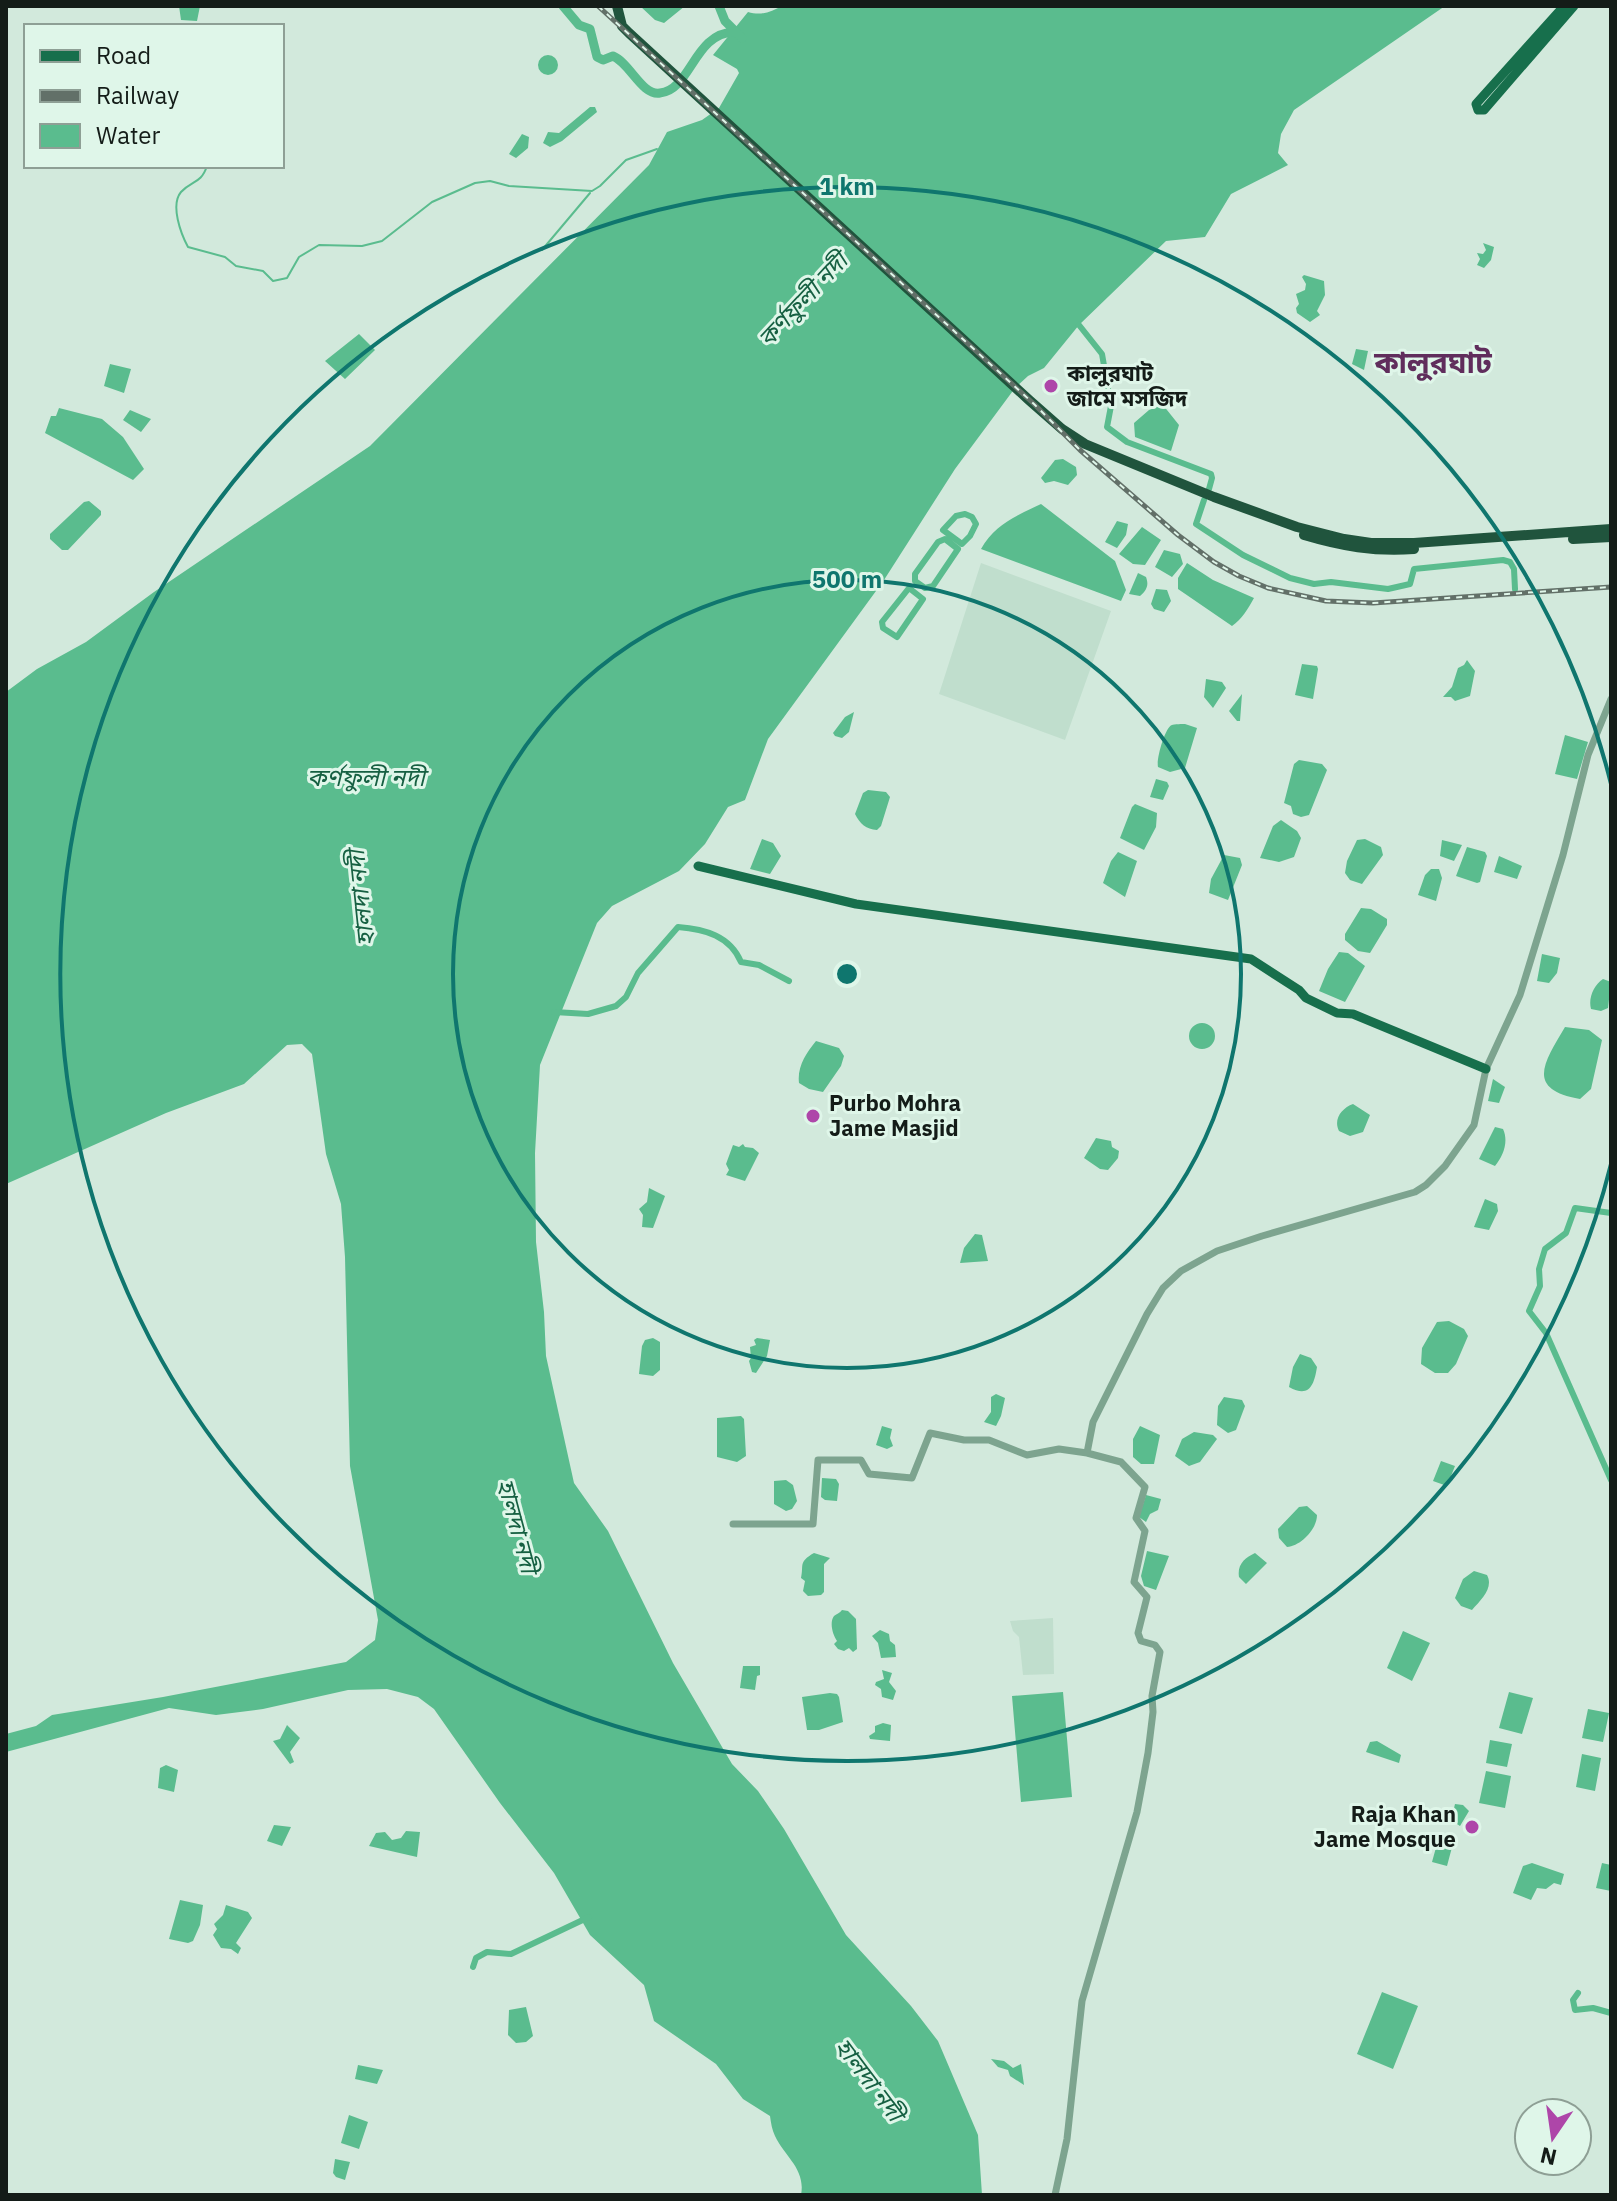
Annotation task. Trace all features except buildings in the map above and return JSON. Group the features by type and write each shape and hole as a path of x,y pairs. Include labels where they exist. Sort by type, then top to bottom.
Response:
{"highway":[{"path":"617,6 622,26 1027,398 1062,429 1085,444 1202,493 1297,527 1371,543 1430,542 1611,529"},
{"path":"1214,497 1221,503 1284,529 1344,547 1370,550 1611,537"}],"main road":[{"path":"1564,6 1476,104 1478,110 1484,110 1574,6"},
{"path":"698,866 856,904 1251,959 1299,990 1306,998 1331,1011 1353,1014 1486,1069"}],"street":[{"path":"1087,1453 1093,1422 1147,1314 1163,1288 1181,1271 1217,1251 1415,1192 1445,1166 1474,1125 1486,1069 1520,995 1555,881 1588,755 1611,699"},
{"path":"733,1524 813,1524 816,1463 820,1459 861,1460 869,1474 912,1478 930,1433 964,1440 989,1440 1027,1455 1059,1449 1087,1453 1121,1462 1145,1487 1136,1518 1145,1531 1134,1582 1147,1597 1138,1633 1141,1641 1155,1645 1160,1652 1154,1680 1148,1753 1137,1812 1082,2001 1067,2139 1055,2195"}],"shaded area":[{"path":"981,563 1111,611 1065,740 939,694"},
{"path":"1053,1618 1054,1674 1023,1675 1019,1637 1010,1621"}],"water":[{"path":"179,6 200,6 197,21 181,20"},
{"path":"640,6 685,6 664,23 655,20"},
{"name":"কর্ণফুলী নদী","path":"782,6 1445,6 1294,110 1281,134 1278,153 1288,165 1231,194 1205,237 1166,241 1079,325 1044,368 1028,376 1015,388 955,469 884,580 768,739 745,800 728,807 705,844 679,871 612,906 597,923 540,1065 535,1153 536,1242 546,1356 574,1483 608,1531 673,1663 732,1764 758,1791 784,1829 846,1935 911,2006 938,2041 978,2135 982,2195 801,2195 798,2170 775,2136 770,2116 743,2099 716,2064 654,2021 644,1985 590,1935 554,1873 434,1709 418,1697 387,1689 348,1690 263,1709 216,1715 169,1708 6,1752 6,1734 36,1726 52,1715 346,1662 375,1640 378,1620 350,1466 341,1204 326,1154 312,1054 302,1044 287,1045 244,1084 166,1113 6,1184 6,692 37,669 86,642 154,592 370,446 649,165 667,132 702,120 719,108 739,73 713,55 748,12 766,13"},
{"path":"548,55 555,58 558,65 555,72 548,75 541,72 538,65 541,58"},
{"path":"590,107 595,107 597,112 562,141 550,147 543,143 548,132 559,133"},
{"path":"522,134 529,137 528,148 516,158 509,154"},
{"path":"1483,243 1494,247 1491,260 1484,268 1477,265 1480,259 1477,253 1483,254 1486,250"},
{"path":"1304,275 1324,281 1325,295 1317,311 1320,315 1310,322 1297,313 1296,308 1299,304 1296,294 1305,290"},
{"path":"359,334 375,350 345,379 325,361"},
{"path":"1356,349 1368,351 1364,370 1352,364"},
{"path":"110,364 131,369 124,393 104,386"},
{"path":"1163,405 1179,425 1171,451 1135,437 1134,423 1149,410"},
{"path":"59,408 102,419 123,437 144,469 133,480 45,433 51,416 56,416"},
{"path":"130,410 151,419 141,432 123,420"},
{"path":"1063,459 1076,467 1077,475 1068,485 1054,481 1045,483 1041,478 1055,460"},
{"path":"89,501 101,511 101,515 68,550 62,550 50,539 50,534 84,502"},
{"path":"1041,504 1115,561 1126,590 1121,601 981,549 1000,527"},
{"path":"1117,521 1128,524 1126,535 1117,548 1105,542"},
{"path":"1142,527 1161,540 1145,565 1133,564 1119,554"},
{"path":"1164,550 1180,554 1183,564 1172,577 1155,567"},
{"path":"1187,563 1213,580 1254,598 1232,626 1178,589 1178,578"},
{"path":"1138,573 1146,577 1147,582 1140,596 1129,594"},
{"path":"1156,589 1167,590 1171,601 1164,612 1154,609 1151,604"},
{"path":"1467,660 1475,671 1470,696 1455,701 1451,697 1443,697 1452,687 1458,668"},
{"path":"1302,664 1317,666 1318,669 1313,699 1295,695"},
{"path":"1206,679 1222,682 1226,688 1213,708 1204,697"},
{"path":"1242,694 1240,721 1237,721 1229,711"},
{"path":"854,712 849,732 842,738 835,736 833,733 845,717"},
{"path":"1185,724 1197,728 1185,768 1170,772 1158,767 1169,727"},
{"path":"1565,735 1588,742 1577,779 1555,774"},
{"path":"1299,760 1322,764 1327,770 1309,815 1301,817 1293,814 1291,806 1284,803 1294,764"},
{"path":"1156,779 1167,782 1169,786 1163,800 1150,797"},
{"path":"868,790 886,792 890,797 877,830 864,825 855,814 863,793"},
{"path":"1135,804 1157,813 1156,827 1144,850 1120,838"},
{"path":"1281,820 1297,831 1301,838 1294,857 1279,862 1260,858 1273,826"},
{"path":"762,839 773,843 781,856 770,874 750,869"},
{"path":"1365,839 1381,847 1383,855 1362,884 1350,880 1345,873 1357,840"},
{"path":"1442,840 1462,845 1454,861 1440,856"},
{"path":"1467,847 1485,852 1487,856 1480,882 1477,883 1456,876"},
{"path":"1118,852 1137,861 1125,897 1103,883"},
{"path":"1224,855 1240,858 1242,865 1228,900 1209,893 1211,879"},
{"path":"1499,856 1522,866 1517,879 1494,872"},
{"path":"1431,869 1439,869 1442,878 1436,901 1418,895 1425,875"},
{"path":"1361,908 1371,909 1387,919 1387,925 1370,953 1358,951 1345,940 1345,934"},
{"path":"1339,952 1348,953 1365,966 1345,1002 1319,991"},
{"path":"1542,954 1560,958 1557,973 1549,983 1537,981"},
{"path":"1603,979 1611,982 1608,1008 1601,1011 1591,1009 1592,992"},
{"path":"1202,1023 1211,1027 1215,1036 1211,1045 1202,1049 1193,1045 1189,1036 1193,1027"},
{"path":"1565,1027 1589,1030 1602,1040 1591,1089 1580,1099 1552,1089 1544,1073"},
{"path":"816,1041 839,1048 844,1056 841,1066 823,1092 799,1083 803,1060"},
{"path":"1493,1079 1505,1087 1499,1103 1488,1101"},
{"path":"1353,1104 1370,1115 1363,1132 1350,1136 1339,1131 1337,1122 1342,1111"},
{"path":"1495,1127 1503,1129 1505,1144 1495,1166 1479,1159"},
{"path":"1096,1138 1111,1141 1112,1147 1119,1151 1118,1158 1108,1170 1100,1169 1084,1158"},
{"path":"743,1144 759,1153 745,1181 726,1175 729,1170 726,1164 733,1145 739,1147"},
{"path":"649,1188 665,1196 653,1228 642,1227 643,1215 639,1209 647,1202"},
{"path":"1485,1199 1497,1204 1498,1211 1489,1230 1474,1227"},
{"path":"975,1234 982,1235 988,1261 960,1263 964,1248"},
{"path":"1449,1321 1464,1329 1468,1336 1456,1364 1448,1373 1435,1373 1421,1364 1422,1348 1437,1322"},
{"path":"653,1338 660,1342 660,1370 653,1376 639,1374 642,1346 645,1340"},
{"path":"754,1340 770,1340 767,1356 756,1373 752,1372 749,1361 750,1347 756,1345"},
{"path":"1300,1354 1311,1358 1317,1367 1312,1385 1306,1391 1289,1387 1293,1367"},
{"path":"996,1394 1005,1398 996,1426 984,1422 991,1412 991,1397"},
{"path":"1224,1397 1242,1400 1245,1406 1236,1430 1228,1433 1217,1425 1218,1406"},
{"path":"741,1416 744,1419 746,1456 737,1462 717,1457 717,1418"},
{"path":"882,1426 892,1429 890,1438 893,1446 887,1449 876,1445"},
{"path":"1140,1426 1160,1435 1154,1464 1141,1464 1133,1457 1133,1439"},
{"path":"1194,1432 1213,1435 1217,1439 1200,1462 1189,1466 1175,1456 1182,1439"},
{"path":"1441,1461 1455,1466 1447,1486 1433,1481"},
{"path":"822,1478 836,1479 839,1484 837,1501 821,1497"},
{"path":"786,1480 793,1485 797,1501 792,1509 786,1511 774,1504 774,1481"},
{"path":"1146,1495 1161,1499 1158,1510 1150,1514 1146,1522 1139,1517"},
{"path":"1307,1506 1317,1515 1314,1526 1303,1540 1287,1547 1279,1538 1278,1529 1299,1507"},
{"path":"1147,1551 1169,1556 1156,1590 1144,1586 1141,1576"},
{"path":"814,1553 830,1558 824,1564 824,1592 808,1596 803,1591 805,1581 801,1578 802,1567"},
{"path":"1255,1553 1267,1563 1246,1584 1239,1577 1239,1568 1245,1559"},
{"path":"1474,1571 1487,1575 1489,1585 1486,1594 1472,1610 1461,1606 1455,1598 1463,1579"},
{"path":"842,1610 848,1611 856,1619 857,1649 853,1652 849,1648 844,1651 838,1649 834,1644 837,1641 832,1622"},
{"path":"880,1630 889,1634 890,1641 895,1645 896,1657 881,1658 878,1643 872,1636"},
{"path":"1403,1631 1430,1643 1412,1681 1387,1668"},
{"path":"743,1666 760,1666 755,1690 740,1688"},
{"path":"882,1670 892,1673 889,1682 896,1691 893,1700 882,1697 881,1689 875,1685 884,1679"},
{"path":"1063,1692 1072,1797 1021,1802 1012,1696"},
{"path":"1509,1692 1533,1698 1522,1734 1499,1728"},
{"path":"830,1693 839,1697 843,1722 819,1730 807,1730 802,1697"},
{"path":"1588,1709 1609,1713 1603,1742 1582,1738"},
{"path":"883,1723 891,1725 890,1741 870,1739 875,1726"},
{"path":"287,1725 300,1738 290,1752 294,1762 290,1764 273,1741 280,1739"},
{"path":"1490,1740 1512,1744 1507,1767 1486,1763"},
{"path":"1377,1741 1401,1755 1399,1763 1366,1752 1370,1742"},
{"path":"1582,1754 1601,1758 1595,1791 1576,1787"},
{"path":"166,1765 178,1770 174,1792 158,1788 160,1768"},
{"path":"1486,1771 1511,1776 1505,1808 1479,1803"},
{"path":"1455,1804 1463,1805 1469,1811 1460,1826 1451,1820"},
{"path":"274,1825 291,1827 282,1846 267,1841"},
{"path":"406,1831 420,1832 417,1857 369,1846 376,1833 385,1832 392,1840 401,1838"},
{"path":"1440,1833 1455,1836 1447,1866 1432,1862"},
{"path":"1532,1863 1564,1874 1561,1885 1554,1883 1546,1889 1537,1888 1531,1900 1513,1893 1523,1866"},
{"path":"1602,1863 1611,1865 1611,1891 1596,1888"},
{"path":"180,1900 203,1905 200,1925 193,1941 188,1943 169,1939"},
{"path":"226,1905 248,1912 252,1918 236,1943 241,1948 238,1954 221,1948 213,1935 217,1929 214,1924 223,1915"},
{"path":"1382,1992 1418,2006 1393,2069 1357,2054"},
{"path":"526,2007 533,2036 526,2042 516,2043 508,2035 509,2010"},
{"path":"991,2059 1004,2061 1013,2068 1021,2064 1024,2085 1010,2076 1008,2070 998,2067"},
{"path":"358,2065 383,2070 377,2084 355,2079"},
{"path":"349,2115 368,2122 359,2149 341,2143"},
{"path":"335,2159 350,2162 345,2180 333,2173"}],"waterway":[{"path":"563,6 579,25 590,29 597,57 603,60 613,56 654,93 670,90 710,42 734,32"},
{"path":"719,6 725,21 742,38"},
{"path":"206,168 199,179 181,192 176,204 182,235 188,247 225,257 236,266 263,271 273,281 287,278 299,257 319,245 362,246 382,241 432,202 475,183 490,181 509,186 592,191 626,160 657,149"},
{"path":"542,250 590,193"},
{"path":"1079,325 1102,354 1111,406 1107,427 1127,442 1211,474 1209,489"},
{"path":"1204,500 1196,524 1243,555 1290,578 1314,584 1331,582 1388,589 1410,584 1414,569 1503,560 1510,562 1514,569 1515,589"},
{"path":"965,514 972,517 976,524 962,544 943,530 956,516 965,514"},
{"path":"945,539 958,549 933,586 925,588 915,581 915,574 938,542 945,539"},
{"path":"909,588 923,599 897,637 883,628 882,622 909,588"},
{"path":"554,1012 588,1014 616,1006 626,997 638,973 678,927 716,936 730,946 741,962 759,965 789,981"},
{"path":"1611,1213 1575,1208 1566,1233 1545,1249 1539,1269 1540,1286 1529,1311 1546,1333 1611,1480"},
{"path":"473,1967 476,1958 487,1952 511,1954 589,1917"},
{"path":"1578,1993 1573,2000 1575,2010 1593,2008 1611,2013"}],"railway":[{"path":"598,6 1034,404 1080,450 1214,562 1268,588 1326,601 1373,603 1611,587"}],"place":[{"name":"কালুরঘাট জামে মসজিদ","path":"1051,386"},
{"name":"Purbo Mohra Jame Masjid","path":"813,1116"},
{"name":"Raja Khan Jame Mosque","path":"1472,1827"}],"district":[{"name":"কালুরঘাট","path":"1433,363"}],"water label":[{"name":"হালদা নদী","path":"361,898"},
{"name":"হালদা নদী","path":"517,1526"},
{"name":"হালদা নদী","path":"869,2080"}]}
